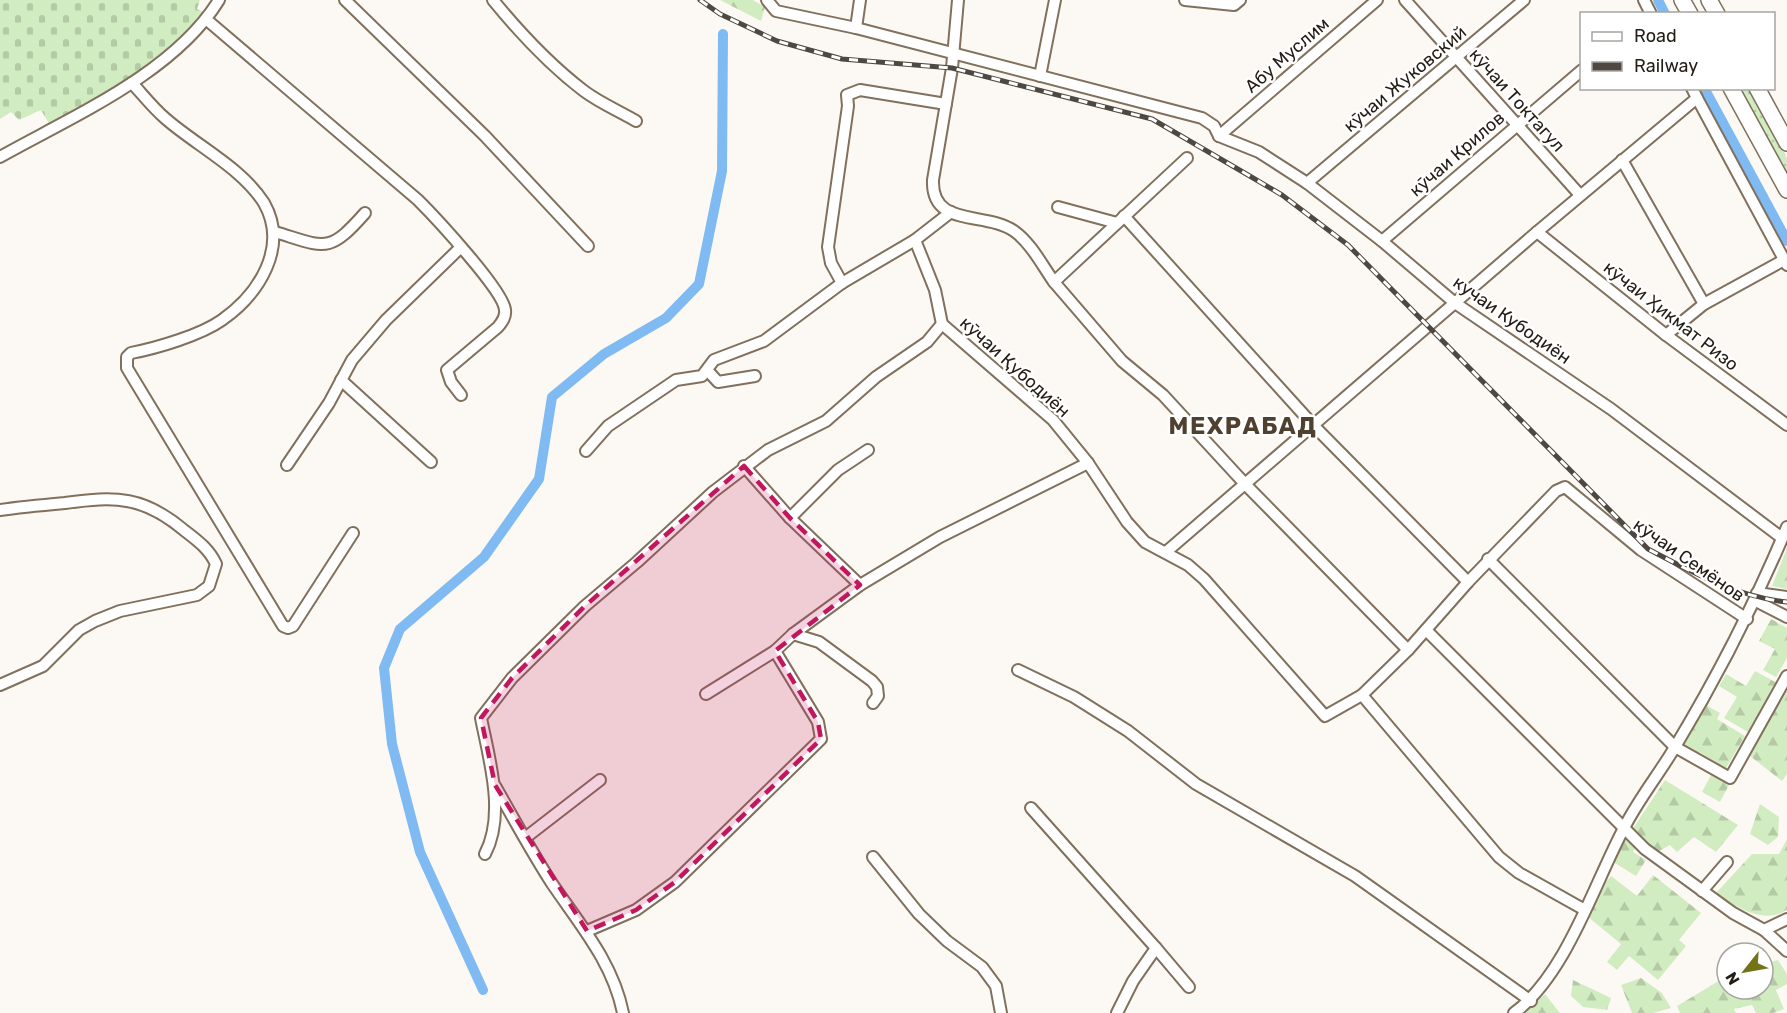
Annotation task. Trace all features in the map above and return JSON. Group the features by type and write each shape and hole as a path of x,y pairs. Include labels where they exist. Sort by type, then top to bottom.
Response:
{"main road":[{"path":"1732,90 1787,190"},
{"path":"1758,90 1787,143"}],"street":[{"path":"0,157 132,82 161,61 207,20 219,0"},
{"path":"345,0 485,136 588,246"},
{"path":"493,0 519,31 559,70 586,92 636,121"},
{"path":"856,28 860,0"},
{"path":"958,0 953,54 932,191 938,205 951,212 1012,230 1032,250 1054,282 1122,361 1163,395 1246,485 1408,650"},
{"path":"1040,76 1055,0"},
{"path":"1185,0 1234,5 1240,0"},
{"name":"Абу Муслим","path":"1219,136 1377,0"},
{"name":"кӯчаи Токтагул","path":"1405,0 1580,195"},
{"name":"кӯчаи Жуковский","path":"1307,183 1524,0"},
{"path":"770,4 1202,118 1214,126 1219,136"},
{"path":"207,20 418,200 495,289 505,313 498,327 448,367 451,382 462,395"},
{"name":"кӯчаи Крилов","path":"1382,241 1580,71"},
{"path":"132,82 165,118 242,178 263,203 275,232 273,254 262,280 242,303 220,321 131,353 127,357 127,368 283,626 288,628 293,626 353,533"},
{"path":"842,283 831,263 828,247 848,106 847,95 860,90 946,104"},
{"path":"1166,552 1622,160 1694,93 1785,262 1704,304 1666,335"},
{"name":"кучаи Кубодиён","path":"1219,136 1259,152 1307,183 1382,241 1455,303 1611,410 1782,538"},
{"path":"1054,282 1187,158"},
{"path":"1622,160 1704,304"},
{"path":"1058,207 1120,220 1314,426 1468,582"},
{"path":"586,451 608,426 676,380 702,376 714,360 764,341 842,283 915,240 951,212"},
{"path":"275,232 308,243 327,245 341,238 365,213"},
{"name":"кӯчаи Ҳикмат Ризо","path":"1537,232 1666,335 1787,425"},
{"name":"кӯчаи Қубодиён","path":"915,240 935,290 942,324 1053,420 1088,463 1126,522 1145,542 1166,552 1204,579 1325,716 1362,695"},
{"path":"287,465 329,403 352,360 386,320 460,248"},
{"path":"485,854 491,843 495,785 481,718 494,699 585,606 744,466 768,450 826,421 876,377 927,342 942,324"},
{"path":"708,371 718,382 755,376"},
{"path":"341,380 431,462"},
{"path":"790,518 838,470 868,450"},
{"path":"706,694 775,651 793,634 860,585 940,537 1088,463"},
{"path":"744,466 790,518 860,585"},
{"name":"кӯчаи Семёнов","path":"1488,559 1556,490 1570,489 1641,550 1747,619"},
{"path":"0,510 106,497 129,499 150,506 176,522 209,551 216,564 209,586 198,595 120,611 95,621 79,630 43,666 0,685"},
{"path":"1514,1013 1531,1001 1554,968 1585,910 1624,826 1676,747 1747,619 1787,527"},
{"path":"1585,910 1519,873 1499,857 1362,695 1408,650 1488,559 1676,747 1730,778 1787,676"},
{"path":"1757,597 1787,597"},
{"path":"1757,597 1787,617"},
{"path":"1426,630 1645,849 1733,913 1764,930 1787,951"},
{"path":"793,634 819,642 872,681 877,687 878,696 873,703"},
{"path":"586,931 636,910 675,882 821,739 818,722 775,651"},
{"path":"1018,670 1074,697 1128,731 1196,784 1355,876 1531,1001"},
{"path":"525,838 600,780"},
{"path":"495,785 553,884 601,953 619,994 623,1013"},
{"path":"1031,808 1189,987"},
{"path":"873,857 926,921 946,941 982,967 996,986 1001,1013"},
{"path":"1702,891 1727,862"},
{"path":"1764,930 1787,919"},
{"path":"1117,1013 1133,981 1156,948"}],"highlighted area":[{"path":"744,466 790,518 860,585 775,651 818,722 821,739 675,882 636,910 587,931 495,785 481,718 512,678 585,606"}],"green space":[{"path":"0,0 200,0 197,9 203,12 172,48 132,79 50,125 41,110 19,120 11,112 0,119"},
{"path":"720,0 753,0 765,7 761,21"},
{"path":"1738,90 1750,90 1787,158 1787,179"},
{"path":"1787,548 1787,589 1772,586"},
{"path":"1771,619 1787,628 1787,658 1776,677 1763,670 1775,649 1759,641"},
{"path":"1755,671 1777,683 1748,732 1724,718 1737,697 1719,686 1726,674 1746,686"},
{"path":"1787,682 1787,774 1782,781 1750,756"},
{"path":"1706,705 1720,713 1717,719 1745,736 1726,768 1699,752 1696,755 1681,747"},
{"path":"1711,775 1729,785 1720,802 1702,792"},
{"path":"1665,780 1738,825 1716,852 1694,837 1677,852 1670,845 1654,854 1632,830"},
{"path":"1760,804 1779,817 1778,837 1768,845 1750,834"},
{"path":"1624,838 1636,846 1633,852 1646,860 1636,876 1610,860"},
{"path":"1787,839 1787,910 1769,916 1759,915 1732,904 1716,893 1752,854 1779,854"},
{"path":"1653,875 1701,913 1679,940 1686,946 1658,980 1629,956 1617,970 1607,962 1621,944 1582,912 1611,876 1637,896"},
{"path":"1778,960 1787,974 1787,984 1776,990 1784,1009 1773,1013 1756,1013 1752,1005 1734,1009 1736,1013 1680,1013 1677,1006 1715,983 1715,1001 1775,1001 1775,961"},
{"path":"1641,978 1662,993 1671,1008 1653,1013 1632,1013 1621,985"},
{"path":"1573,980 1611,998 1607,1010 1583,1007 1571,996"},
{"path":"1545,994 1560,1013 1524,1013"}],"waterway":[{"path":"1658,0 1664,12"},
{"path":"483,990 420,852 392,744 384,668 400,629 484,557 539,479 552,397 604,354 666,318 699,284 722,171 723,34"},
{"path":"1705,90 1787,241"}],"railway":[{"path":"700,0 720,14 777,41 842,59 952,68 1152,119 1282,195 1348,245 1648,549 1698,575 1733,589 1750,595 1787,602"}],"district":[{"name":"МЕХРАБАД","path":"1243,426"}]}
